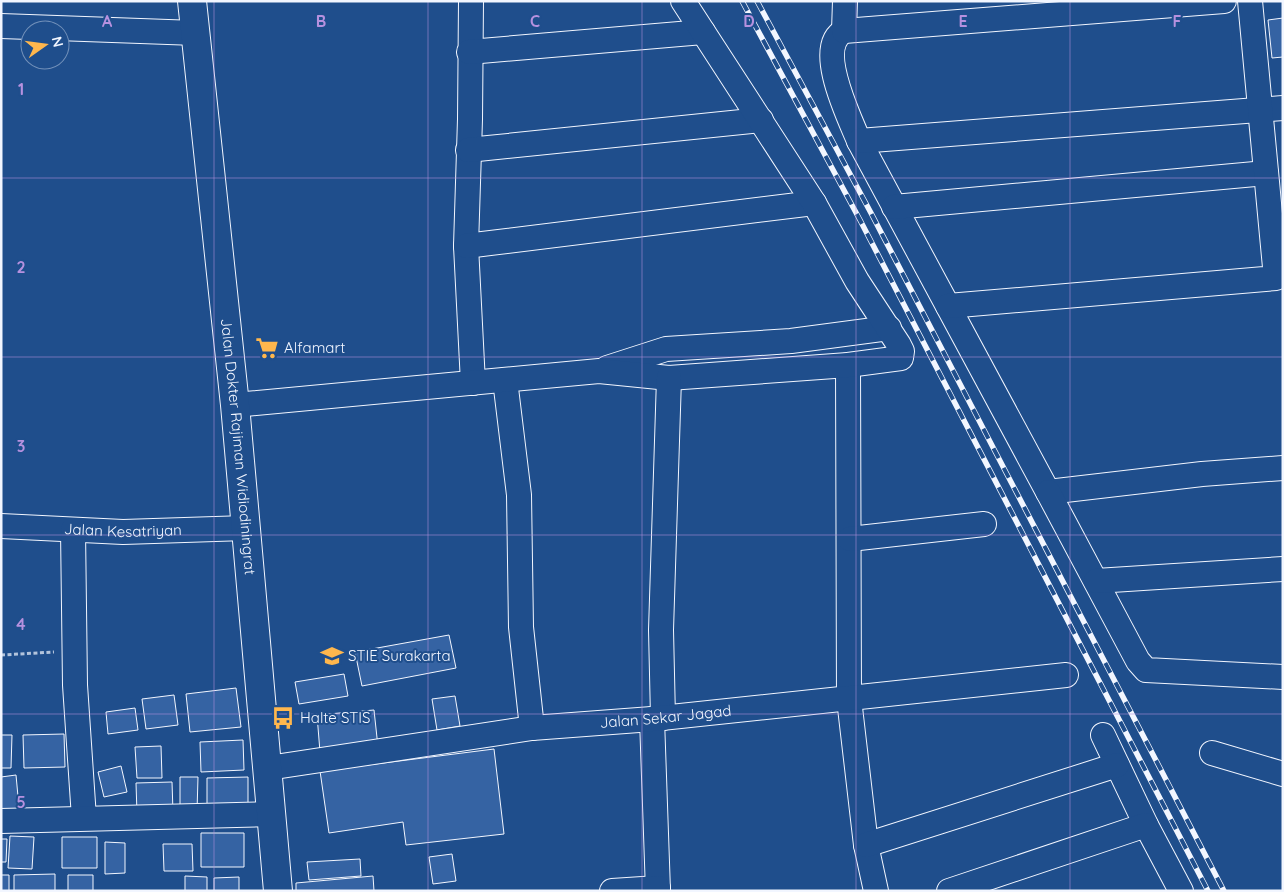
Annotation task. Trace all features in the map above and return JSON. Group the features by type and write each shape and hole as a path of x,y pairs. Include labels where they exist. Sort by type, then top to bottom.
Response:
{"main road":[{"name":"Jalan Dokter Rajiman Widiodiningrat","path":"192,1 235,405 278,891"}],"street":[{"path":"471,1 466,246 473,383"},
{"path":"235,405 599,371 669,378 848,365 901,358 899,345 857,280 814,203 683,1"},
{"path":"844,31 845,1"},
{"path":"1224,1 844,31 839,34 834,44 835,79 837,90 860,141 894,207 1138,661 1146,670 1283,677"},
{"path":"948,306 1280,278 1278,229 1266,173 1250,1"},
{"path":"1,26 196,33"},
{"path":"469,52 703,32"},
{"path":"860,141 1283,108"},
{"path":"468,150 761,120"},
{"path":"894,207 1266,173"},
{"path":"466,246 814,203"},
{"path":"599,371 666,349 791,341 889,328"},
{"path":"848,365 849,699 866,845 876,891"},
{"path":"612,891 658,889 657,718 669,378"},
{"path":"505,380 519,495 521,627 532,728"},
{"path":"1048,492 1202,474 1283,468"},
{"path":"850,539 984,524"},
{"name":"Jalan Kesatriyan","path":"1,526 139,532 246,528"},
{"path":"73,530 75,651 84,818"},
{"path":"1096,581 1283,568"},
{"name":"Jalan Sekar Jagad","path":"268,768 532,728 849,699 1066,675"},
{"path":"1103,735 1116,765 1181,891"},
{"path":"1212,753 1283,774"},
{"path":"866,845 1116,765"},
{"path":"1,820 272,814"},
{"path":"949,891 1146,825"}],"path":[{"path":"1,655 75,651"}],"building":[{"path":"1283,18 1283,57 1272,58 1268,20"},
{"path":"449,635 456,668 362,686 355,652"},
{"path":"344,674 348,696 299,704 295,682"},
{"path":"236,688 241,727 190,732 186,694"},
{"path":"174,695 178,725 146,729 142,699"},
{"path":"455,696 460,726 437,730 432,699"},
{"path":"135,708 138,730 108,734 106,712"},
{"path":"374,710 378,747 320,752 317,715"},
{"path":"64,734 65,767 24,768 23,735"},
{"path":"1,735 12,735 11,768 1,768"},
{"path":"243,740 244,770 201,772 200,742"},
{"path":"161,746 162,778 137,778 135,747"},
{"path":"494,749 504,834 406,845 403,822 329,833 320,771"},
{"path":"121,766 127,792 104,797 98,772"},
{"path":"16,775 20,818 1,817 1,777"},
{"path":"180,777 198,777 197,812 180,811"},
{"path":"248,777 248,811 207,812 207,778"},
{"path":"172,782 173,812 137,814 136,783"},
{"path":"201,833 244,833 244,867 201,867"},
{"path":"10,836 34,837 32,869 8,868"},
{"path":"62,837 97,837 97,868 62,868"},
{"path":"1,839 7,839 6,862 1,862"},
{"path":"105,842 125,843 125,873 105,874"},
{"path":"163,844 192,844 193,871 164,871"},
{"path":"452,854 456,881 433,884 429,857"},
{"path":"360,859 361,876 309,880 307,862"},
{"path":"55,874 55,891 14,891 14,875"},
{"path":"1,875 9,875 9,891 1,891"},
{"path":"68,875 93,875 93,891 68,891"},
{"path":"185,876 207,877 207,891 185,891"},
{"path":"373,876 374,891 296,891 296,883"},
{"path":"239,877 239,891 214,891 214,878"}],"railway":[{"path":"742,1 860,220 1208,891"},
{"path":"757,1 871,213 1224,891"}],"place":[{"name":"Alfamart","path":"267,348"},
{"name":"STIE Surakarta","path":"332,656"},
{"name":"Halte STIS","path":"283,718"}]}
